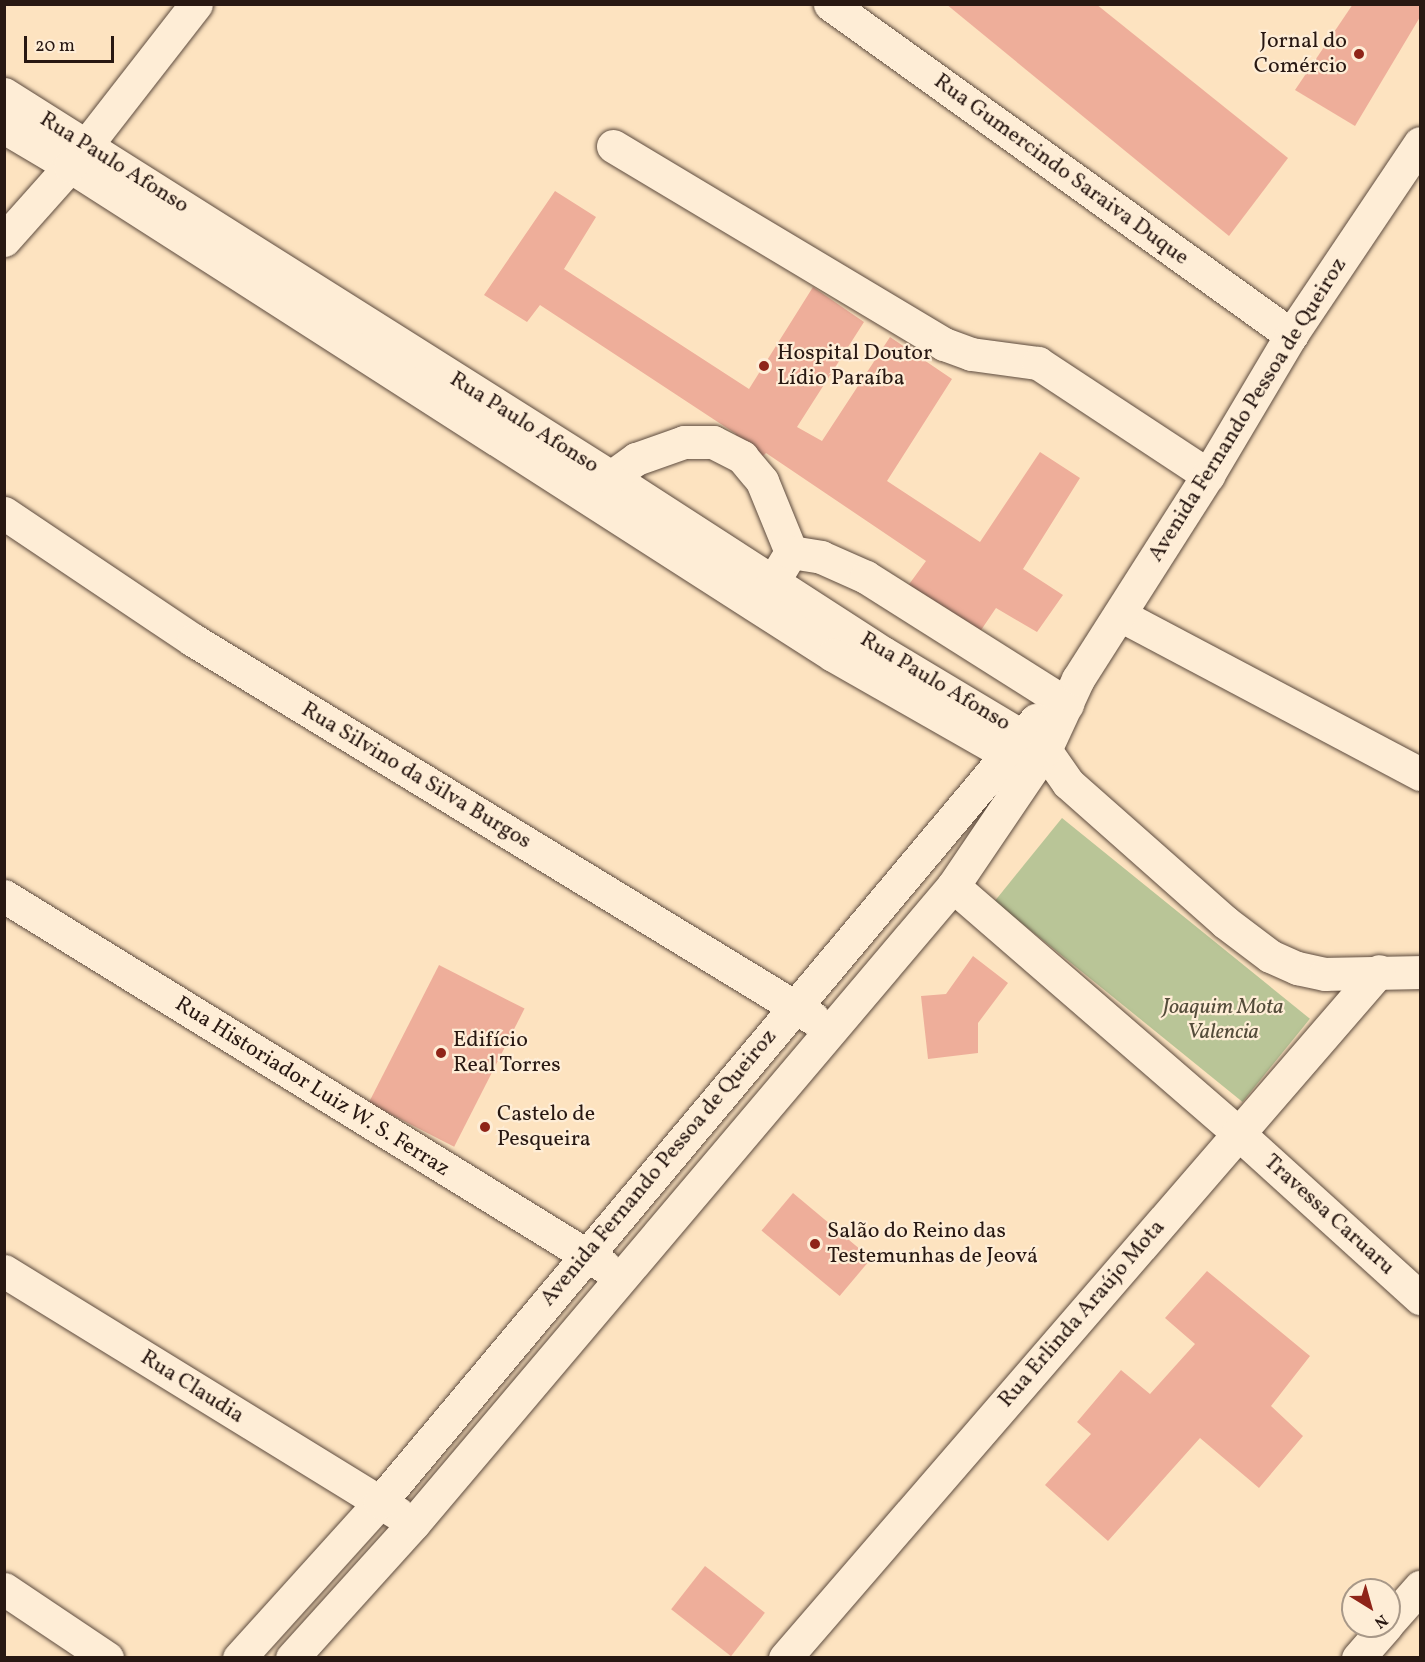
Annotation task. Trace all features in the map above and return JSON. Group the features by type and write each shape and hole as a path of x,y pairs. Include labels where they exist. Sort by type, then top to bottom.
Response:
{"street":[{"path":"4,240 78,155 196,4"},
{"name":"Rua Gumercindo Saraiva Duque","path":"832,5 1291,335"},
{"name":"Rua Paulo Afonso","path":"4,94 78,155 766,595"},
{"name":"Rua Paulo Afonso","path":"4,128 78,155"},
{"name":"Avenida Fernando Pessoa de Queiroz","path":"239,1658 380,1502 794,1007 1026,752 1068,694 1120,615 1208,475 1291,335 1420,143"},
{"path":"613,146 944,344 971,354 1038,363 1208,475"},
{"path":"611,477 636,459 684,442 714,441 742,458 762,481 791,552"},
{"name":"Rua Paulo Afonso","path":"551,458 611,477 766,595 833,655 1026,752 1068,783 1225,922 1270,956 1297,968 1325,974 1379,971 1420,972"},
{"name":"Rua Silvino da Silva Burgos","path":"4,513 193,640 832,1030"},
{"path":"766,595 791,552"},
{"path":"791,552 821,557 866,577 1068,694"},
{"path":"1120,615 1420,774"},
{"name":"Avenida Fernando Pessoa de Queiroz","path":"292,1658 413,1524 953,886 1026,752"},
{"name":"Travessa Caruaru","path":"953,886 1238,1133 1420,1298"},
{"name":"Rua Historiador Luiz W. S. Ferraz","path":"4,896 621,1276"},
{"name":"Rua Erlinda Araújo Mota","path":"785,1658 1379,971"},
{"name":"Rua Claudia","path":"4,1271 413,1524"},
{"path":"1401,1609 1420,1587"},
{"path":"4,1589 108,1658"},
{"path":"1358,1658 1376,1638"}],"green space":[{"name":"Joaquim Mota Valencia","path":"1062,818 1310,1019 1243,1102 995,901"}],"building":[{"path":"946,4 1096,4 1288,158 1229,236"},
{"name":"Jornal do Comércio","path":"1353,4 1420,4 1420,17 1355,126 1295,90"},
{"name":"Hospital Doutor Lídio Paraíba","path":"555,191 596,217 564,269 749,389 813,287 864,322 797,427 822,441 890,337 952,379 887,481 980,542 1040,452 1080,478 1023,569 1063,595 1037,632 996,608 975,639 902,594 926,561 766,453 756,463 728,445 736,434 540,305 527,322 484,295"},
{"path":"973,956 1008,983 978,1023 978,1053 928,1059 921,996 946,994"},
{"name":"Edifício Real Torres","path":"439,965 525,1009 454,1147 369,1103"},
{"name":"Salão do Reino das Testemunhas de Jeová","path":"793,1193 871,1259 840,1296 762,1231"},
{"path":"1207,1271 1310,1356 1271,1406 1303,1436 1259,1488 1200,1438 1108,1541 1045,1485 1091,1434 1077,1422 1121,1370 1150,1394 1195,1344 1165,1318"},
{"path":"705,1566 765,1613 731,1656 671,1609"}],"place":[{"name":"Jornal do Comércio","path":"1359,54"},
{"name":"Hospital Doutor Lídio Paraíba","path":"764,366"},
{"name":"Edifício Real Torres","path":"441,1053"},
{"name":"Castelo de Pesqueira","path":"485,1127"},
{"name":"Salão do Reino das Testemunhas de Jeová","path":"815,1244"}]}
